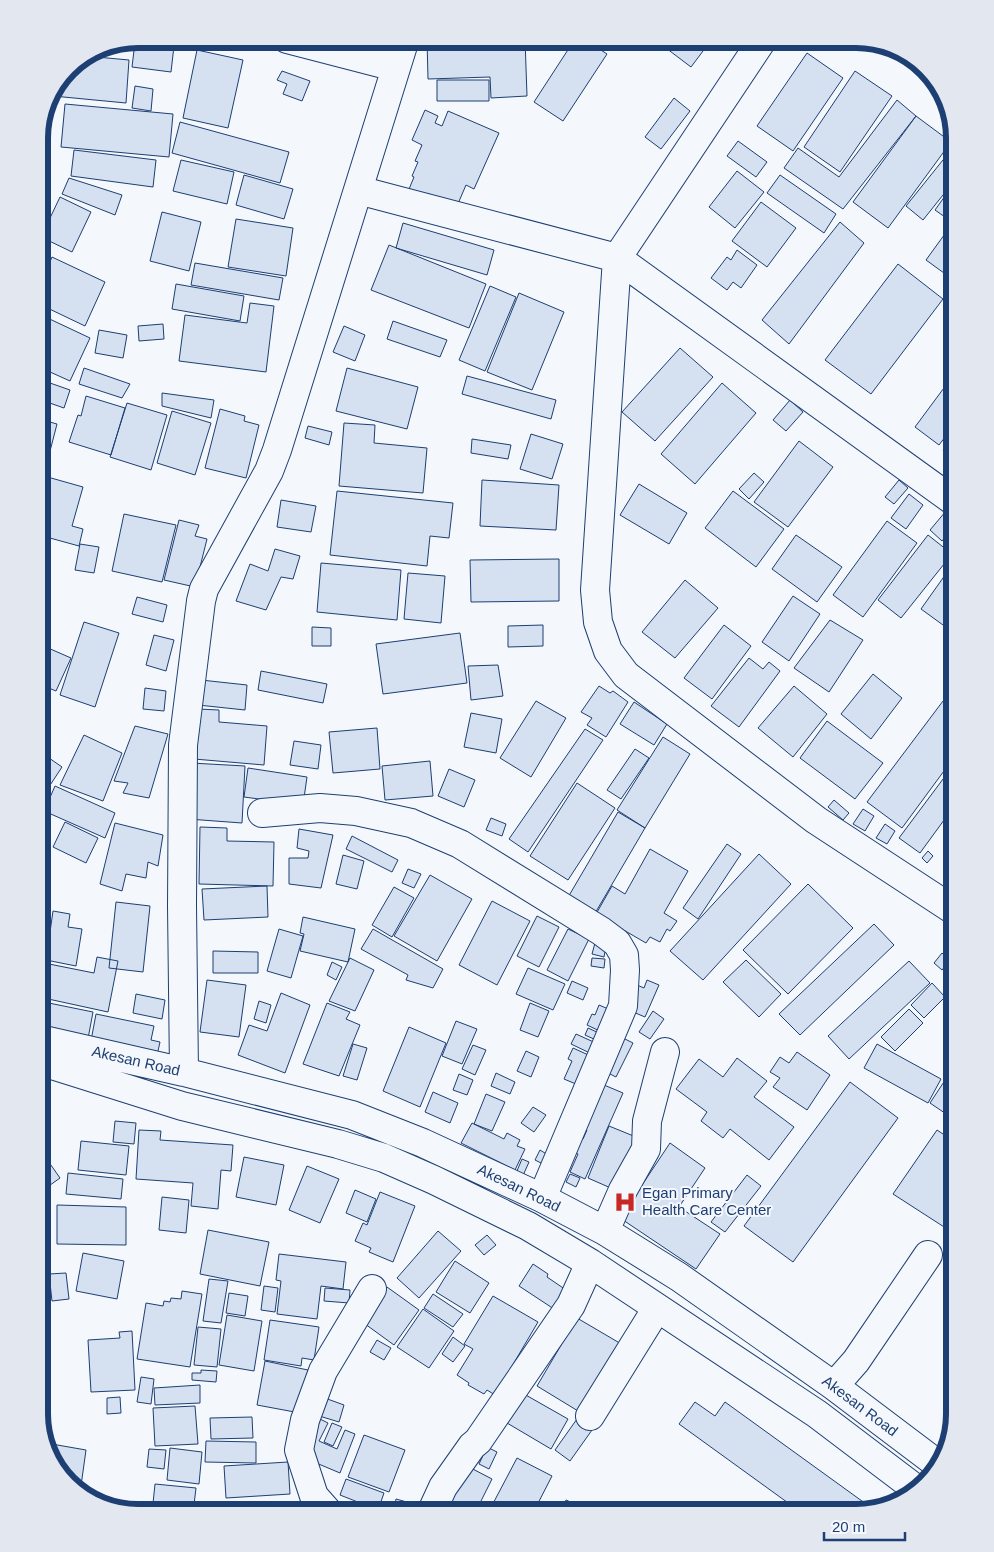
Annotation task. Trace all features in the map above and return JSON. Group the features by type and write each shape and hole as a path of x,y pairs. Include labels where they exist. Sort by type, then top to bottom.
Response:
{"street":[{"path":"321,48 395,68"},
{"path":"184,1072 183,744 201,601 204,588 269,471 277,450 402,48"},
{"path":"757,48 617,258 595,590 598,622 608,651 626,675 816,820 946,905"},
{"path":"358,190 617,258 946,496"},
{"path":"262,813 320,808 356,811 411,824 460,844 601,930 617,943 624,955 623,1006 542,1198"},
{"name":"Akesan Road","path":"48,1041 184,1072 352,1115 449,1155 542,1198 605,1231 679,1277 834,1386 933,1461"},
{"path":"605,1231 623,1190 646,1149 647,1121 665,1052"},
{"name":"Akesan Road","path":"48,1064 182,1106 338,1144 384,1158 434,1180 528,1226 590,1263 817,1414 911,1486"},
{"path":"384,1158 395,1132"},
{"path":"834,1386 856,1360 928,1255"},
{"path":"435,1504 443,1487 472,1446 478,1441 572,1305 590,1263"},
{"path":"321,1504 314,1496 299,1450 305,1420 323,1371 372,1289"},
{"path":"590,1416 657,1308"}],"building":[{"path":"134,48 174,48 171,72 132,67"},
{"path":"427,48 525,48 527,96 491,98 490,77 428,79"},
{"path":"569,48 598,48 607,54 563,121 534,102"},
{"path":"666,48 705,48 691,67"},
{"path":"197,50 243,60 228,128 183,118"},
{"path":"807,53 843,78 793,151 757,126"},
{"path":"98,57 129,60 126,103 58,96 78,70"},
{"path":"282,71 310,81 302,101 283,94 287,84 277,80"},
{"path":"855,71 892,96 840,172 804,147"},
{"path":"437,80 489,80 489,101 437,101"},
{"path":"135,86 153,89 151,111 132,108"},
{"path":"674,98 690,111 661,149 645,137"},
{"path":"897,100 916,116 843,209 784,168 798,148 839,177"},
{"path":"65,104 173,114 169,157 61,147"},
{"path":"425,110 438,116 435,123 442,126 448,111 499,133 474,189 466,185 457,206 429,194 426,202 407,194 418,162 415,161 422,145 412,140"},
{"path":"916,116 946,138 946,149 888,228 853,202"},
{"path":"180,122 289,152 280,183 172,153"},
{"path":"738,141 767,162 756,177 727,156"},
{"path":"74,150 156,160 153,187 71,176"},
{"path":"946,156 946,191 923,220 906,206"},
{"path":"181,160 234,172 227,204 173,191"},
{"path":"737,171 764,192 735,228 709,207"},
{"path":"244,175 293,189 284,219 236,205"},
{"path":"780,175 836,214 824,233 767,193"},
{"path":"69,178 122,195 115,215 62,194"},
{"path":"946,195 946,218 935,210"},
{"path":"60,197 91,212 72,252 48,240 48,222"},
{"path":"761,202 796,228 767,267 732,241"},
{"path":"162,212 201,222 189,271 150,261"},
{"path":"236,219 293,228 286,276 228,267"},
{"path":"840,222 864,243 789,344 762,320"},
{"path":"403,223 494,250 487,275 396,248"},
{"path":"946,232 946,274 926,260"},
{"path":"389,245 486,284 469,328 371,290"},
{"path":"737,250 757,265 741,288 733,282 727,290 711,278 727,257 731,260"},
{"path":"52,257 105,282 85,326 48,308 48,266"},
{"path":"195,263 283,278 279,300 191,285"},
{"path":"898,264 943,299 871,394 825,360"},
{"path":"176,284 244,296 240,321 172,309"},
{"path":"490,286 516,297 485,371 459,360"},
{"path":"519,293 564,312 532,390 487,372"},
{"path":"250,303 274,306 266,372 179,361 185,315 247,323"},
{"path":"48,318 90,338 70,381 48,371"},
{"path":"393,321 447,340 440,357 387,339"},
{"path":"163,324 164,339 139,341 138,326"},
{"path":"344,326 365,335 355,361 333,352"},
{"path":"99,330 127,335 123,358 95,353"},
{"path":"680,348 713,377 655,441 622,412"},
{"path":"84,368 130,384 122,398 79,384"},
{"path":"347,368 418,387 407,429 336,411"},
{"path":"467,376 556,400 551,419 462,394"},
{"path":"50,383 70,390 64,408 48,402"},
{"path":"722,383 756,413 695,484 661,454"},
{"path":"946,385 946,436 939,445 915,427"},
{"path":"162,393 214,400 211,418 162,406"},
{"path":"86,396 125,408 111,455 69,442 78,415 81,416"},
{"path":"790,400 803,412 786,431 773,420"},
{"path":"127,403 167,415 151,470 110,457"},
{"path":"220,409 245,416 244,421 259,425 246,478 205,468"},
{"path":"172,411 211,423 195,475 157,463"},
{"path":"48,422 57,424 48,455"},
{"path":"344,423 375,425 374,443 427,448 423,493 339,486"},
{"path":"308,426 332,432 329,445 305,438"},
{"path":"531,434 563,444 552,479 520,469"},
{"path":"472,439 511,445 508,459 471,453"},
{"path":"799,441 833,467 788,527 754,502"},
{"path":"754,473 764,482 749,499 739,489"},
{"path":"48,477 83,487 72,526 83,529 79,546 48,537"},
{"path":"482,480 559,485 556,530 480,526"},
{"path":"899,480 908,488 894,504 885,497"},
{"path":"639,484 687,513 669,544 620,515"},
{"path":"337,491 453,503 449,538 430,536 427,566 330,555"},
{"path":"733,491 784,529 756,567 705,528"},
{"path":"909,494 923,505 906,529 891,518"},
{"path":"281,500 316,506 311,532 277,527"},
{"path":"946,511 946,536 942,541 930,530"},
{"path":"124,514 176,525 162,582 112,571"},
{"path":"179,520 199,525 195,536 207,539 195,587 164,580"},
{"path":"887,521 917,543 863,617 833,595"},
{"path":"796,535 842,567 817,602 772,569"},
{"path":"928,535 946,549 946,562 901,618 878,600"},
{"path":"80,544 99,547 94,573 75,570"},
{"path":"275,549 300,556 293,579 281,577 266,610 236,601 250,564 268,571"},
{"path":"559,559 559,601 471,602 470,560"},
{"path":"321,563 401,570 397,620 317,612"},
{"path":"408,573 445,576 441,623 404,619"},
{"path":"946,574 946,627 921,609"},
{"path":"685,580 718,608 675,658 642,632"},
{"path":"793,596 820,614 789,661 762,642"},
{"path":"137,597 167,605 163,622 132,614"},
{"path":"830,620 863,640 829,692 794,668"},
{"path":"84,622 119,633 95,707 60,695"},
{"path":"543,625 543,646 508,647 508,626"},
{"path":"724,625 751,646 712,699 684,678"},
{"path":"312,627 331,628 331,646 312,646"},
{"path":"460,633 467,683 383,694 376,644"},
{"path":"154,635 174,640 166,671 146,665"},
{"path":"48,648 71,658 56,691 48,688"},
{"path":"749,658 763,669 769,662 780,671 739,727 711,706"},
{"path":"498,665 503,696 471,700 468,666"},
{"path":"261,671 327,684 323,703 258,690"},
{"path":"873,674 902,698 871,739 841,714"},
{"path":"201,680 247,685 245,710 198,705"},
{"path":"599,686 610,693 613,691 628,702 606,737 587,725 592,718 581,712"},
{"path":"794,686 827,714 793,757 758,728"},
{"path":"145,688 166,691 164,711 143,709"},
{"path":"536,701 566,718 531,777 500,758"},
{"path":"943,701 946,703 946,768 902,828 867,802"},
{"path":"634,702 667,724 654,745 620,724"},
{"path":"198,709 219,710 219,722 267,726 264,765 194,759"},
{"path":"471,713 502,719 496,753 464,747"},
{"path":"827,721 883,763 855,799 800,758"},
{"path":"135,726 168,734 149,798 123,793 128,783 114,781"},
{"path":"377,728 380,769 333,773 329,732"},
{"path":"585,729 603,740 528,852 509,839"},
{"path":"84,735 122,753 103,801 60,785"},
{"path":"663,737 690,754 645,828 617,810"},
{"path":"294,741 321,745 318,769 290,765"},
{"path":"635,749 649,758 621,799 607,790"},
{"path":"48,757 62,767 48,788"},
{"path":"430,761 433,796 385,800 382,766"},
{"path":"191,763 245,766 242,823 188,819"},
{"path":"248,768 307,777 303,805 244,797"},
{"path":"449,769 475,780 464,807 438,796"},
{"path":"946,775 946,817 920,853 899,838"},
{"path":"577,783 615,808 568,880 530,856"},
{"path":"55,786 115,813 105,838 48,813 48,802"},
{"path":"834,800 849,813 843,820 828,807"},
{"path":"863,809 874,816 865,831 853,824"},
{"path":"618,812 645,828 594,915 567,899"},
{"path":"491,818 506,824 502,836 486,830"},
{"path":"65,822 98,838 86,863 53,847"},
{"path":"115,823 163,835 158,866 148,862 146,878 126,874 122,891 100,884"},
{"path":"885,824 895,831 887,844 876,838"},
{"path":"200,827 227,828 227,841 274,842 273,886 199,884"},
{"path":"299,829 333,835 321,888 289,884 289,858 308,858 309,851 297,848"},
{"path":"352,836 398,860 392,872 346,849"},
{"path":"727,844 741,854 698,919 683,908"},
{"path":"650,849 688,871 664,913 677,921 670,931 667,929 660,942 650,937 646,943 596,914 612,886 625,894"},
{"path":"928,851 933,856 927,863 922,858"},
{"path":"759,854 791,884 703,980 670,951"},
{"path":"343,855 364,861 357,889 336,884"},
{"path":"408,869 421,874 414,888 402,883"},
{"path":"430,875 472,899 437,961 394,936"},
{"path":"808,884 853,928 788,994 743,950"},
{"path":"267,886 268,917 204,920 202,889"},
{"path":"394,887 414,898 392,937 372,925"},
{"path":"492,901 530,921 497,985 459,965"},
{"path":"116,902 150,906 143,972 109,968"},
{"path":"53,911 70,914 68,927 82,929 76,966 48,960"},
{"path":"537,916 559,927 539,967 517,956"},
{"path":"303,917 355,929 348,962 300,951 304,934 300,933"},
{"path":"874,924 894,945 800,1035 779,1014"},
{"path":"279,929 303,936 291,978 267,971"},
{"path":"373,929 443,969 433,988 406,980 408,975 361,949"},
{"path":"568,929 589,939 568,981 547,970"},
{"path":"595,943 606,946 604,957 592,954"},
{"path":"213,951 258,952 258,973 213,973"},
{"path":"942,953 946,956 946,965 942,970 934,963"},
{"path":"97,957 118,961 108,1012 48,999 48,964 94,973"},
{"path":"350,958 374,970 355,1011 329,1001"},
{"path":"592,958 605,959 604,968 591,966"},
{"path":"746,960 781,994 759,1017 723,982"},
{"path":"909,961 930,983 849,1059 828,1036"},
{"path":"332,962 342,967 336,980 327,975"},
{"path":"528,968 565,984 553,1010 516,994"},
{"path":"207,980 246,985 239,1037 200,1032"},
{"path":"647,980 659,985 645,1017 626,1009 637,985 644,988"},
{"path":"572,981 588,988 583,1000 567,993"},
{"path":"932,983 945,997 924,1018 911,1005"},
{"path":"281,993 310,1005 285,1073 238,1055 249,1025 267,1031"},
{"path":"136,994 165,1000 162,1019 133,1013"},
{"path":"259,1001 271,1005 266,1023 254,1019"},
{"path":"48,1003 93,1012 87,1044 48,1036"},
{"path":"327,1003 350,1012 346,1019 360,1025 339,1076 303,1064"},
{"path":"530,1003 549,1011 538,1037 520,1030"},
{"path":"599,1005 613,1011 604,1033 587,1025 592,1014 595,1015"},
{"path":"909,1009 923,1023 895,1051 881,1037"},
{"path":"653,1011 664,1019 650,1039 639,1032"},
{"path":"96,1014 154,1026 151,1040 160,1042 156,1060 90,1046"},
{"path":"456,1021 477,1029 462,1064 442,1056"},
{"path":"409,1027 446,1043 420,1107 383,1091"},
{"path":"588,1028 599,1033 596,1040 585,1035"},
{"path":"576,1034 598,1044 594,1055 571,1044"},
{"path":"623,1038 633,1043 616,1077 606,1072"},
{"path":"353,1044 367,1048 357,1080 343,1076"},
{"path":"877,1044 941,1079 928,1103 864,1068"},
{"path":"473,1045 486,1050 475,1075 462,1069"},
{"path":"573,1048 595,1058 583,1087 564,1079 572,1061 568,1059"},
{"path":"526,1051 539,1057 531,1077 517,1071"},
{"path":"797,1052 830,1075 807,1110 773,1087 780,1078 770,1072 780,1057 789,1063"},
{"path":"737,1058 767,1081 754,1097 794,1127 769,1160 730,1129 723,1138 701,1121 707,1112 676,1089 699,1059 723,1077"},
{"path":"496,1073 515,1082 510,1094 491,1086"},
{"path":"459,1074 473,1080 467,1095 453,1090"},
{"path":"946,1079 946,1114 930,1103"},
{"path":"850,1082 898,1118 793,1262 744,1226"},
{"path":"604,1085 623,1093 585,1179 570,1172 578,1154 573,1152 580,1137 583,1139 587,1130 583,1127"},
{"path":"433,1092 458,1103 450,1123 425,1112"},
{"path":"486,1094 505,1102 492,1131 474,1124"},
{"path":"533,1107 546,1115 534,1132 521,1123"},
{"path":"115,1121 136,1123 134,1144 113,1142"},
{"path":"472,1123 504,1139 507,1133 520,1140 517,1146 525,1149 515,1170 461,1143"},
{"path":"609,1126 636,1137 613,1189 588,1178"},
{"path":"139,1130 161,1131 160,1140 233,1145 231,1171 221,1170 218,1209 191,1206 193,1183 136,1179"},
{"path":"937,1130 946,1136 946,1228 893,1194"},
{"path":"81,1141 129,1146 126,1175 78,1170"},
{"path":"670,1143 705,1168 679,1207 720,1234 696,1269 620,1218"},
{"path":"540,1150 548,1155 543,1164 535,1160"},
{"path":"244,1157 284,1165 276,1205 236,1197"},
{"path":"522,1159 529,1162 521,1180 514,1178"},
{"path":"48,1161 60,1178 48,1187"},
{"path":"307,1166 339,1179 320,1223 289,1210"},
{"path":"68,1173 123,1179 121,1199 66,1194"},
{"path":"570,1174 580,1178 576,1187 566,1182"},
{"path":"747,1175 761,1186 725,1232 711,1222"},
{"path":"355,1190 376,1199 367,1222 346,1213"},
{"path":"380,1192 415,1206 393,1262 369,1252 371,1248 355,1241 363,1223 367,1225"},
{"path":"162,1197 189,1200 186,1233 159,1230"},
{"path":"57,1205 126,1207 126,1245 57,1244"},
{"path":"208,1230 269,1242 260,1286 200,1274"},
{"path":"438,1231 461,1251 419,1298 397,1278"},
{"path":"487,1235 496,1245 484,1255 475,1245"},
{"path":"83,1253 124,1261 117,1299 76,1291"},
{"path":"279,1254 346,1262 343,1289 321,1286 317,1319 277,1314 281,1281 276,1280"},
{"path":"455,1261 489,1283 470,1313 436,1292"},
{"path":"533,1264 548,1274 547,1277 572,1294 560,1313 519,1286"},
{"path":"66,1273 69,1299 52,1301 49,1274"},
{"path":"209,1279 228,1281 221,1323 203,1321"},
{"path":"264,1286 278,1288 275,1312 261,1310"},
{"path":"387,1287 419,1310 394,1345 361,1321"},
{"path":"325,1288 350,1290 349,1303 324,1301"},
{"path":"182,1291 202,1294 190,1367 137,1359 146,1303 163,1306 164,1301 170,1302 171,1298 181,1299"},
{"path":"229,1293 248,1296 245,1316 226,1313"},
{"path":"433,1294 463,1314 453,1327 424,1308"},
{"path":"493,1296 538,1322 495,1395 487,1390 484,1394 468,1385 469,1383 457,1375 473,1349 464,1344"},
{"path":"423,1309 454,1331 429,1368 397,1347"},
{"path":"227,1315 262,1321 254,1371 219,1365"},
{"path":"577,1318 623,1345 583,1414 537,1386"},
{"path":"270,1320 319,1327 314,1360 302,1358 301,1366 264,1360"},
{"path":"198,1327 221,1329 217,1367 194,1365"},
{"path":"132,1331 135,1390 91,1392 88,1340 120,1338 119,1332"},
{"path":"453,1337 465,1346 453,1362 442,1354"},
{"path":"377,1340 391,1348 384,1360 370,1352"},
{"path":"265,1361 308,1370 300,1413 257,1405"},
{"path":"201,1370 217,1371 216,1382 192,1380 192,1373 201,1373"},
{"path":"141,1377 154,1379 151,1404 137,1402"},
{"path":"200,1385 200,1403 155,1405 154,1388"},
{"path":"524,1394 568,1419 551,1449 507,1423"},
{"path":"120,1397 121,1413 107,1414 107,1398"},
{"path":"322,1397 344,1405 339,1422 316,1415"},
{"path":"695,1402 715,1416 725,1402 866,1504 790,1504 679,1424"},
{"path":"195,1406 198,1444 155,1446 153,1408"},
{"path":"252,1417 253,1438 211,1439 210,1418"},
{"path":"318,1418 328,1423 319,1441 337,1449 345,1430 355,1434 340,1473 302,1457"},
{"path":"577,1419 592,1430 570,1461 555,1450"},
{"path":"332,1423 342,1427 333,1446 324,1442"},
{"path":"364,1435 405,1450 389,1492 348,1477"},
{"path":"206,1441 256,1442 256,1463 205,1462"},
{"path":"53,1444 86,1450 81,1484 63,1465"},
{"path":"487,1447 497,1452 489,1469 479,1464"},
{"path":"170,1448 202,1452 199,1484 167,1480"},
{"path":"149,1449 166,1450 164,1469 147,1467"},
{"path":"517,1458 552,1476 538,1504 493,1504"},
{"path":"288,1462 290,1494 226,1498 224,1466"},
{"path":"467,1466 492,1479 480,1504 448,1504"},
{"path":"346,1479 384,1493 380,1504 363,1504 340,1495"},
{"path":"155,1484 196,1488 194,1504 153,1504"},
{"path":"396,1499 414,1504 395,1504"},
{"path":"566,1500 575,1504 564,1504"}],"place":[{"name":"Egan Primary Health Care Center","path":"625,1202"}]}
